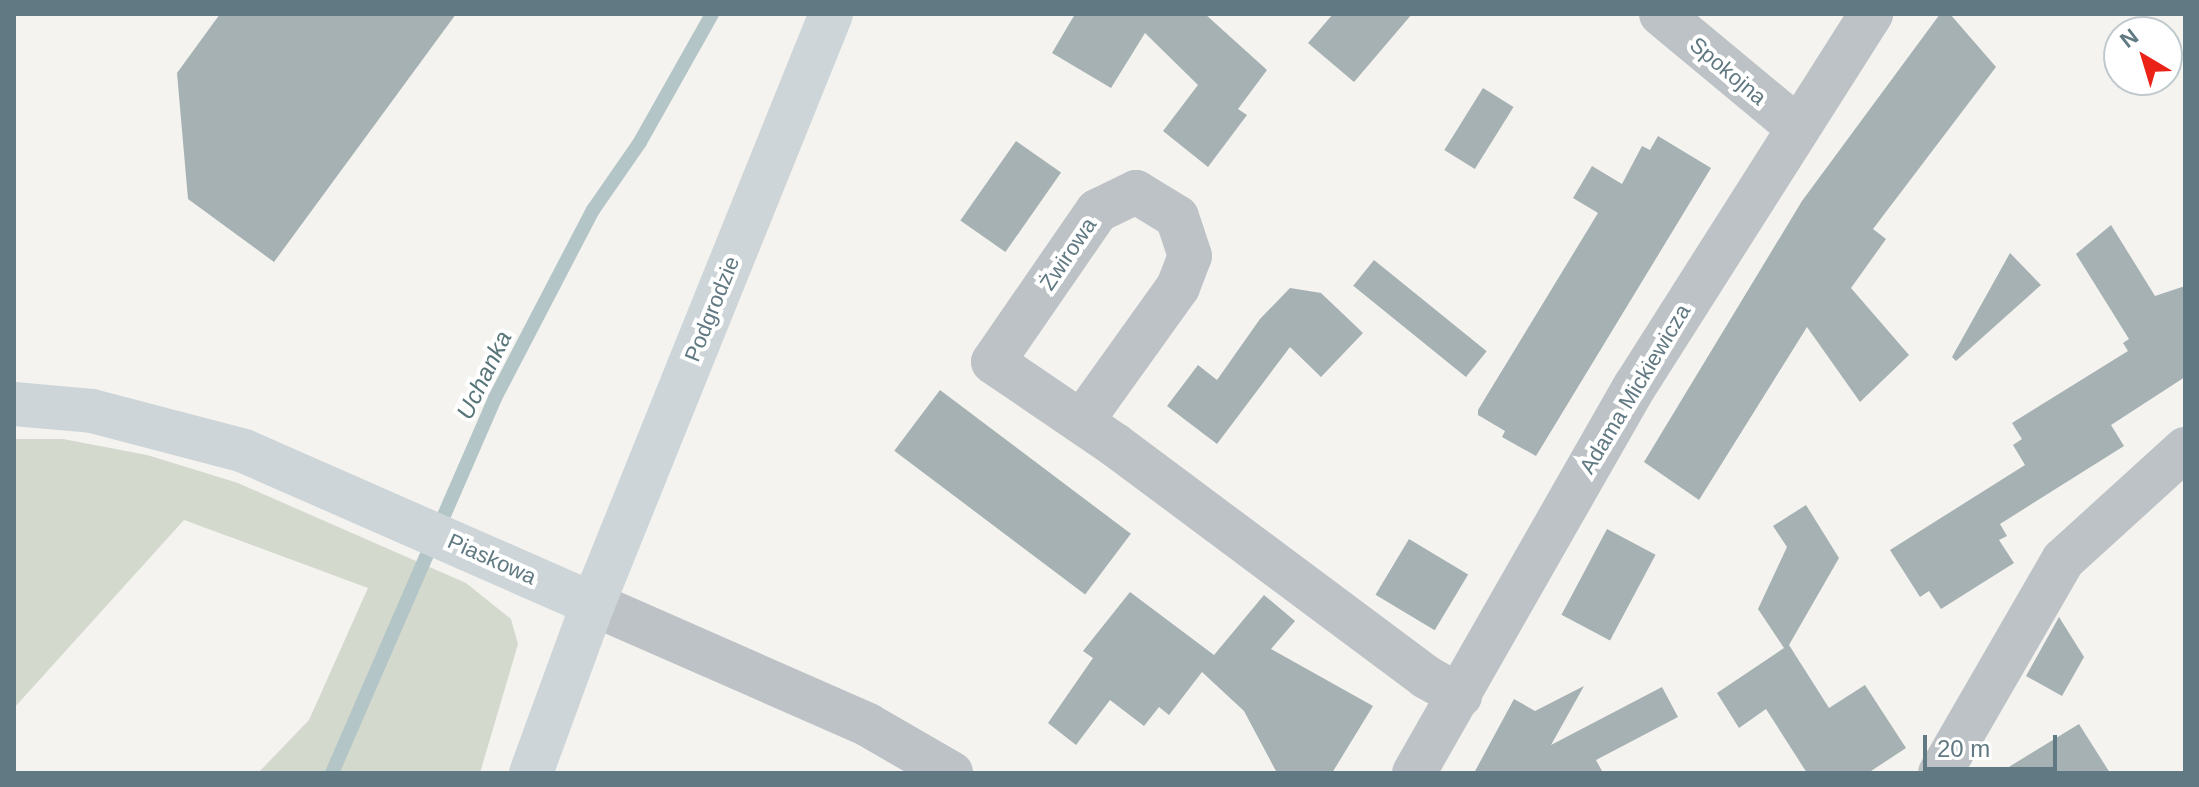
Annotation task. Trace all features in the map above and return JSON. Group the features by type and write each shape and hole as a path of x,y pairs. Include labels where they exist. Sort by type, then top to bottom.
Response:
{"main road":[{"name":"Podgrodzie","path":"531,773 593,604 831,14"},
{"name":"Piaskowa","path":"14,404 92,411 183,432 259,456 593,604"}],"street":[{"name":"Spokojna","path":"1661,14 1796,126"},
{"name":"Adama Mickiewicza","path":"1414,773 1635,386 1796,126 1871,14"},
{"name":"Żwirowa","path":"1082,421 1178,287 1190,256 1177,217 1136,192 1097,211 993,362 1082,421 1426,677 1460,696"},
{"path":"1940,773 2063,560 2185,449"},
{"name":"Piaskowa","path":"593,604 868,725 951,773"}],"shaded area":[{"path":"14,439 63,439 147,455 238,483 466,583 511,619 518,644 480,773 258,773 309,720 368,588 184,520 14,708"}],"building":[{"path":"220,14 456,14 274,262 188,199 177,73"},
{"path":"1075,14 1205,14 1267,70 1238,109 1247,115 1208,167 1163,131 1198,85 1145,33 1111,88 1052,53"},
{"path":"1333,14 1412,14 1354,82 1308,43"},
{"path":"1940,14 1950,14 1996,67 1873,229 1886,239 1851,288 1909,355 1860,402 1807,327 1699,500 1644,462 1802,201"},
{"path":"1483,88 1514,107 1475,169 1444,150"},
{"path":"1658,136 1711,168 1536,456 1502,437 1505,431 1478,415 1478,410 1598,213 1573,198 1592,166 1622,184 1642,146 1650,150"},
{"path":"1016,141 1061,173 1005,252 960,220"},
{"path":"2111,225 2155,296 2185,286 2185,377 2111,425 2124,446 2000,524 2007,536 1999,540 2014,563 1941,609 1929,591 1920,597 1890,550 2025,465 2013,445 2022,439 2012,423 2128,351 2123,343 2129,339 2076,254"},
{"path":"2010,253 2041,285 1956,361 1952,357"},
{"path":"1374,260 1487,351 1466,377 1353,286"},
{"path":"1290,288 1321,293 1363,333 1321,377 1290,347 1217,444 1167,406 1198,365 1217,380 1260,319"},
{"path":"940,390 1131,534 1085,595 894,451"},
{"path":"1806,505 1839,558 1789,645 1829,708 1865,685 1906,748 1868,773 1807,773 1766,709 1739,728 1717,693 1784,648 1758,609 1787,547 1773,526"},
{"path":"1607,529 1656,555 1610,640 1561,615"},
{"path":"1409,539 1468,575 1435,630 1376,595"},
{"path":"1130,592 1214,655 1264,595 1295,621 1271,649 1373,706 1332,773 1277,773 1244,711 1202,672 1169,715 1159,707 1144,726 1110,700 1076,745 1048,723 1093,658 1083,651"},
{"path":"2059,617 2084,657 2062,696 2026,676"},
{"path":"1584,686 1551,745 1662,687 1678,717 1596,760 1603,773 1474,773 1514,699 1535,711"},
{"path":"2079,724 2110,773 1999,773"}],"waterway":[{"name":"Uchanka","path":"332,773 495,398 593,210 640,142 712,14"}]}
